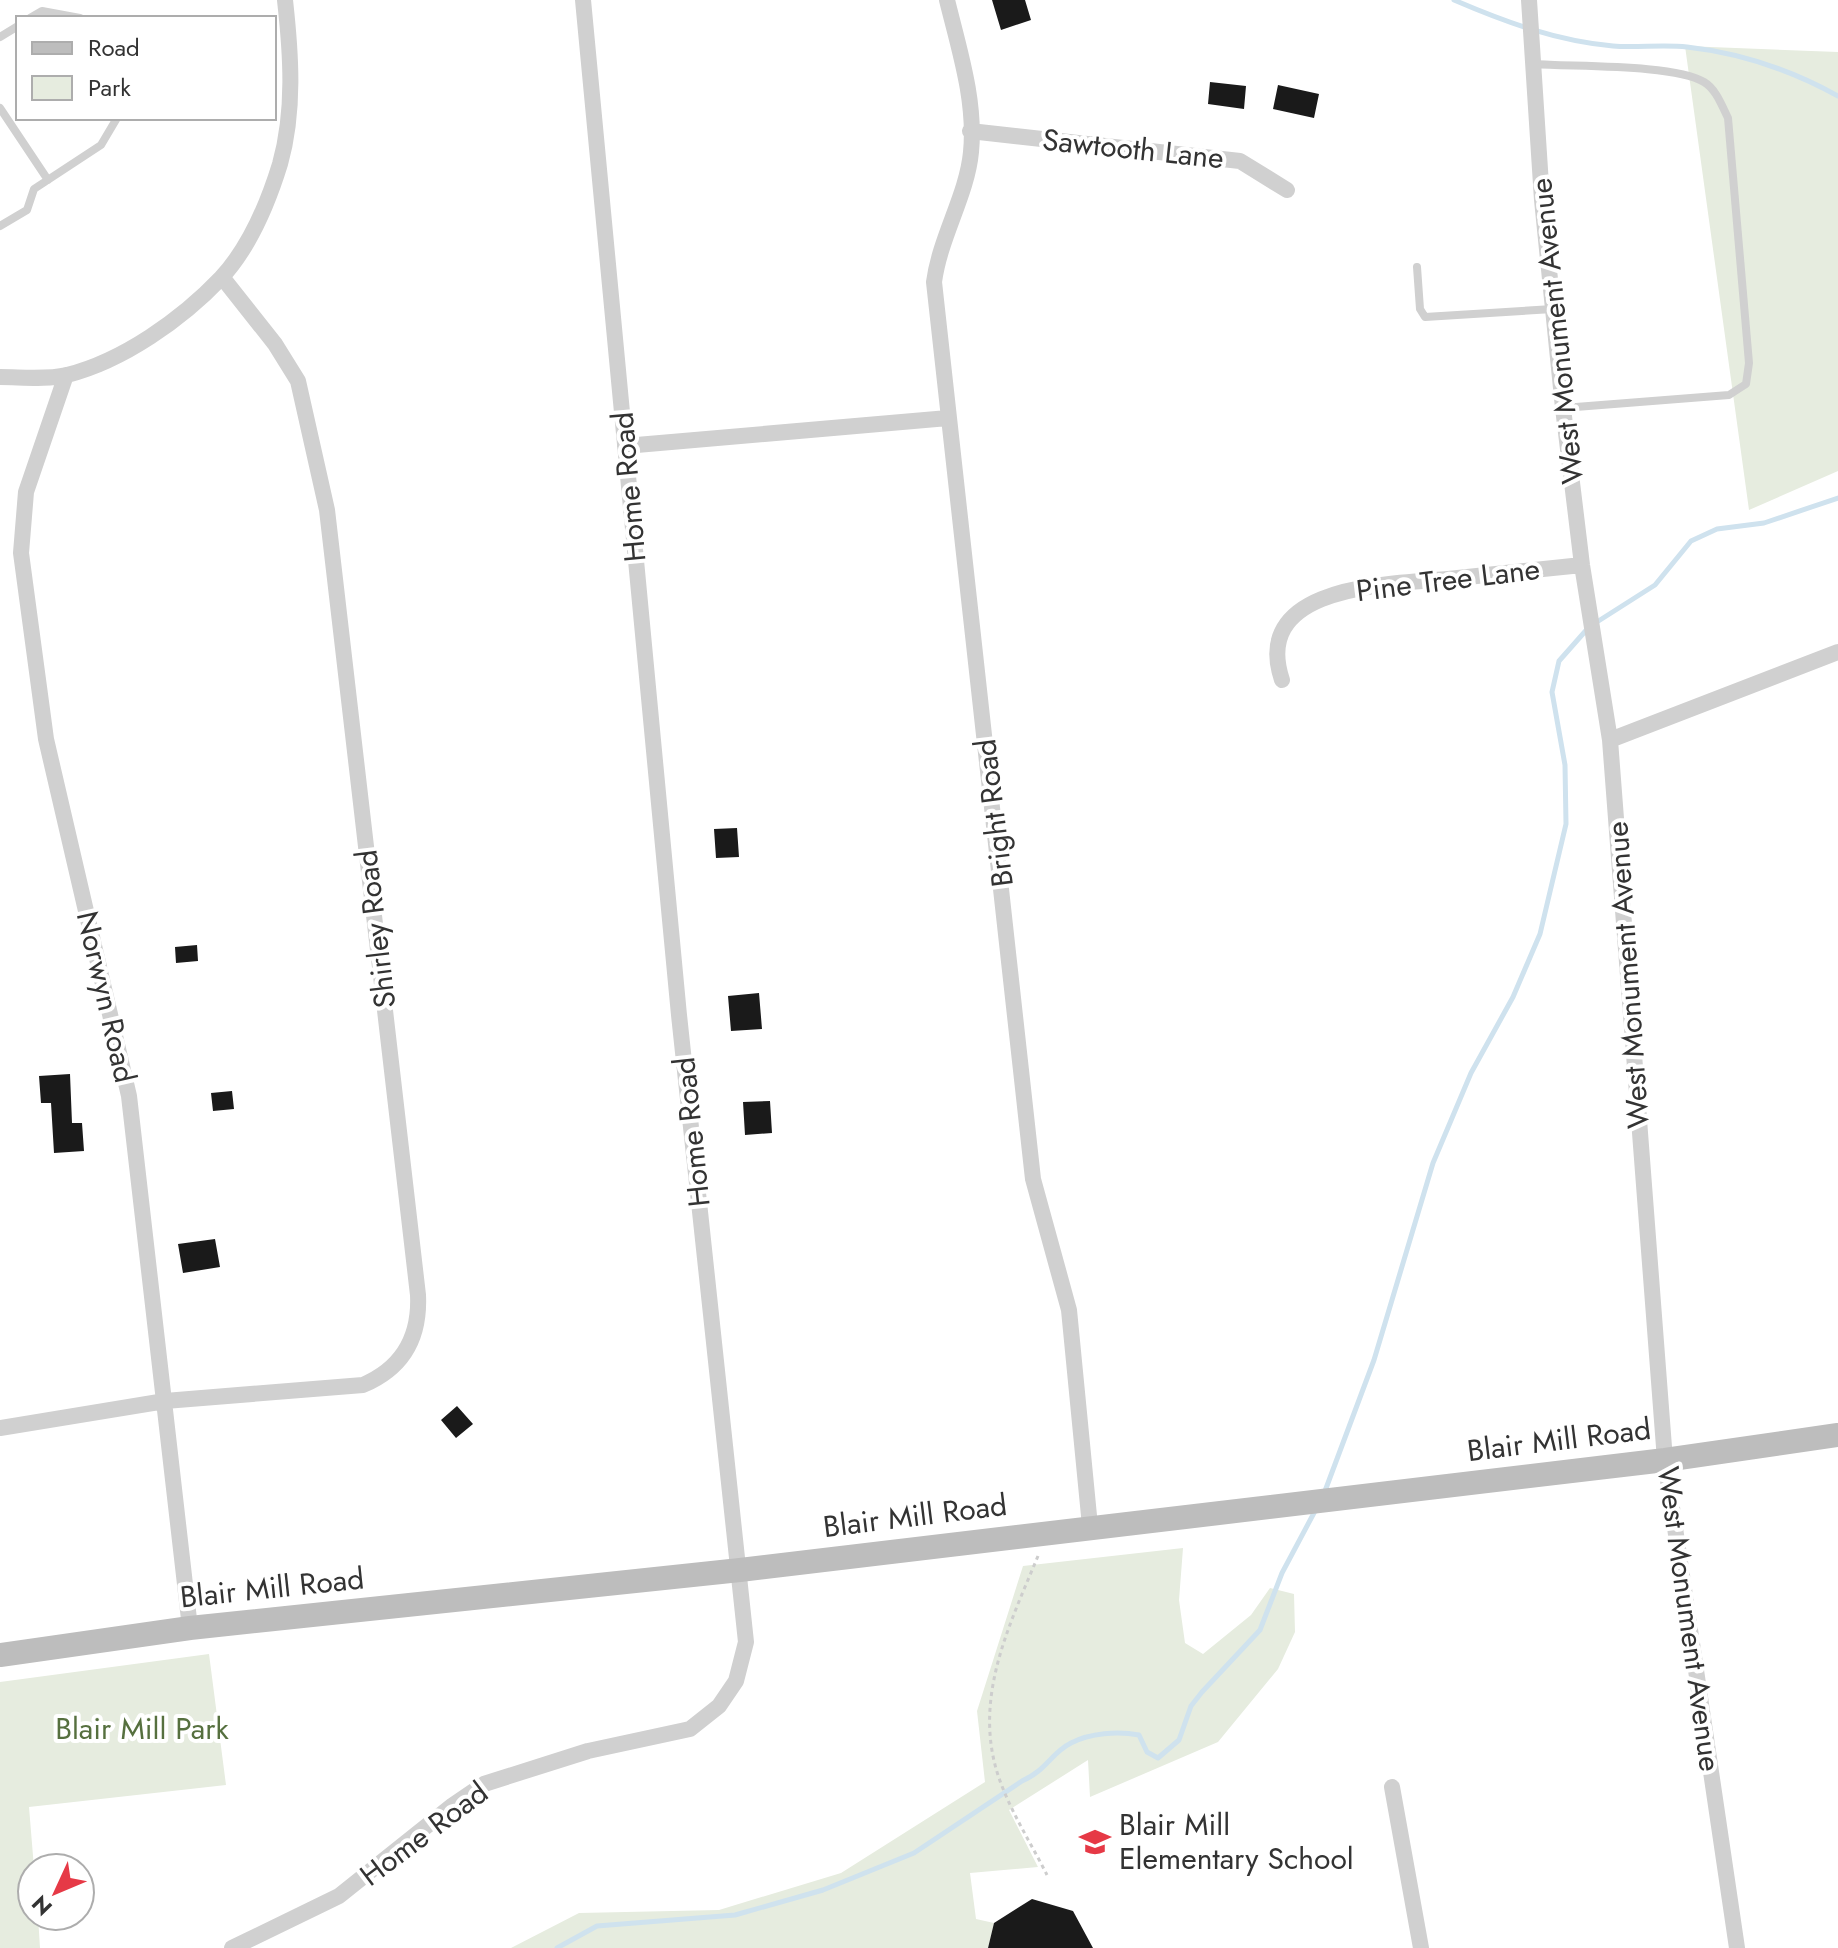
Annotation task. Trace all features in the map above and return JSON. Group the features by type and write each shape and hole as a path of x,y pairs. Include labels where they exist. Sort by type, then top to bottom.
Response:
{"main road":[{"name":"Blair Mill Road","path":"0,1655 190,1628 740,1570 1665,1460 1838,1435"}],"street":[{"path":"0,377 66,375 121,352 172,321 222,277 259,219 280,163 290,107 290,52 285,0"},
{"name":"Home Road","path":"232,1948 266,1935 339,1896 484,1784 588,1751 690,1729 719,1706 736,1681 746,1642 679,1015 583,0"},
{"name":"Bright Road","path":"947,0 970,95 971,153 938,253 934,282 1033,1179 1069,1310 1090,1526"},
{"name":"West Monument Avenue","path":"1529,0 1563,408 1582,565 1610,740 1665,1460 1737,1948"},
{"name":"Sawtooth Lane","path":"970,131 1240,161 1287,190"},
{"name":"Shirley Road","path":"0,1428 165,1401 363,1385 380,1378 404,1355 415,1333 419,1310 327,510 298,381 275,344 222,277"},
{"name":"Norwyn Road","path":"66,375 26,492 21,553 46,739 129,1096 190,1628"},
{"path":"625,446 948,418"},
{"name":"Pine Tree Lane","path":"1282,680 1276,646 1282,629 1295,615 1330,596 1371,585 1582,565"},
{"path":"1610,740 1838,652"},
{"path":"1392,1787 1421,1948"}],"lane":[{"path":"41,0 42,11"},
{"path":"33,16 42,11 69,16"},
{"path":"1535,64 1682,73 1706,82 1718,97 1728,118 1748,348 1746,384 1729,395 1563,408"},
{"path":"0,108 48,180"},
{"path":"0,226 27,210 34,189 101,145 116,120"},
{"path":"1417,267 1420,309 1425,317 1553,309"}],"path":[{"path":"1047,1875 998,1777 989,1733 989,1695 1014,1614 1049,1531"}],"green space":[{"path":"1685,46 1838,52 1838,471 1749,510"},
{"path":"1183,1548 1179,1600 1185,1643 1203,1654 1251,1615 1270,1588 1294,1594 1295,1632 1278,1669 1218,1742 1090,1797 1088,1760 1009,1810 1038,1867 970,1873 976,1919 994,1923 988,1948 511,1948 579,1913 719,1910 841,1873 985,1782 977,1711 1023,1566"},
{"name":"Blair Mill Park","path":"209,1654 226,1785 29,1807 33,1852 16,1852 16,1932 39,1932 40,1948 0,1948 0,1682"}],"building":[{"path":"992,0 1025,0 1031,20 1001,30"},
{"path":"1210,82 1246,86 1244,109 1208,104"},
{"path":"1278,85 1319,94 1314,118 1273,109"},
{"path":"737,828 739,857 716,858 714,829"},
{"path":"197,945 198,961 176,963 175,947"},
{"path":"759,993 762,1029 731,1031 728,996"},
{"path":"70,1074 72,1123 82,1123 84,1151 54,1153 51,1103 41,1103 39,1076"},
{"path":"232,1091 234,1109 213,1111 211,1093"},
{"path":"770,1101 772,1133 745,1135 743,1102"},
{"path":"215,1239 220,1267 183,1273 178,1244"},
{"path":"457,1406 473,1424 456,1438 441,1420"},
{"name":"Blair Mill Elementary School","path":"1032,1899 1073,1911 1093,1948 988,1948 994,1923"}],"waterway":[{"path":"1454,0 1512,23 1572,40 1613,46 1687,47 1746,58 1802,78 1838,96"},
{"path":"1325,1491 1374,1360 1433,1163 1471,1073 1513,997 1540,934 1566,824 1565,765 1552,692 1559,661 1589,627 1655,585 1691,541 1717,529 1764,523 1838,498"},
{"path":"557,1948 597,1926 735,1915 823,1890 914,1853 1037,1772 1064,1747 1087,1737 1113,1733 1139,1735 1147,1752 1158,1758 1179,1740 1191,1706 1202,1692 1260,1630 1282,1573 1315,1511"}],"place":[{"name":"Blair Mill Elementary School","path":"1095,1842"}]}
